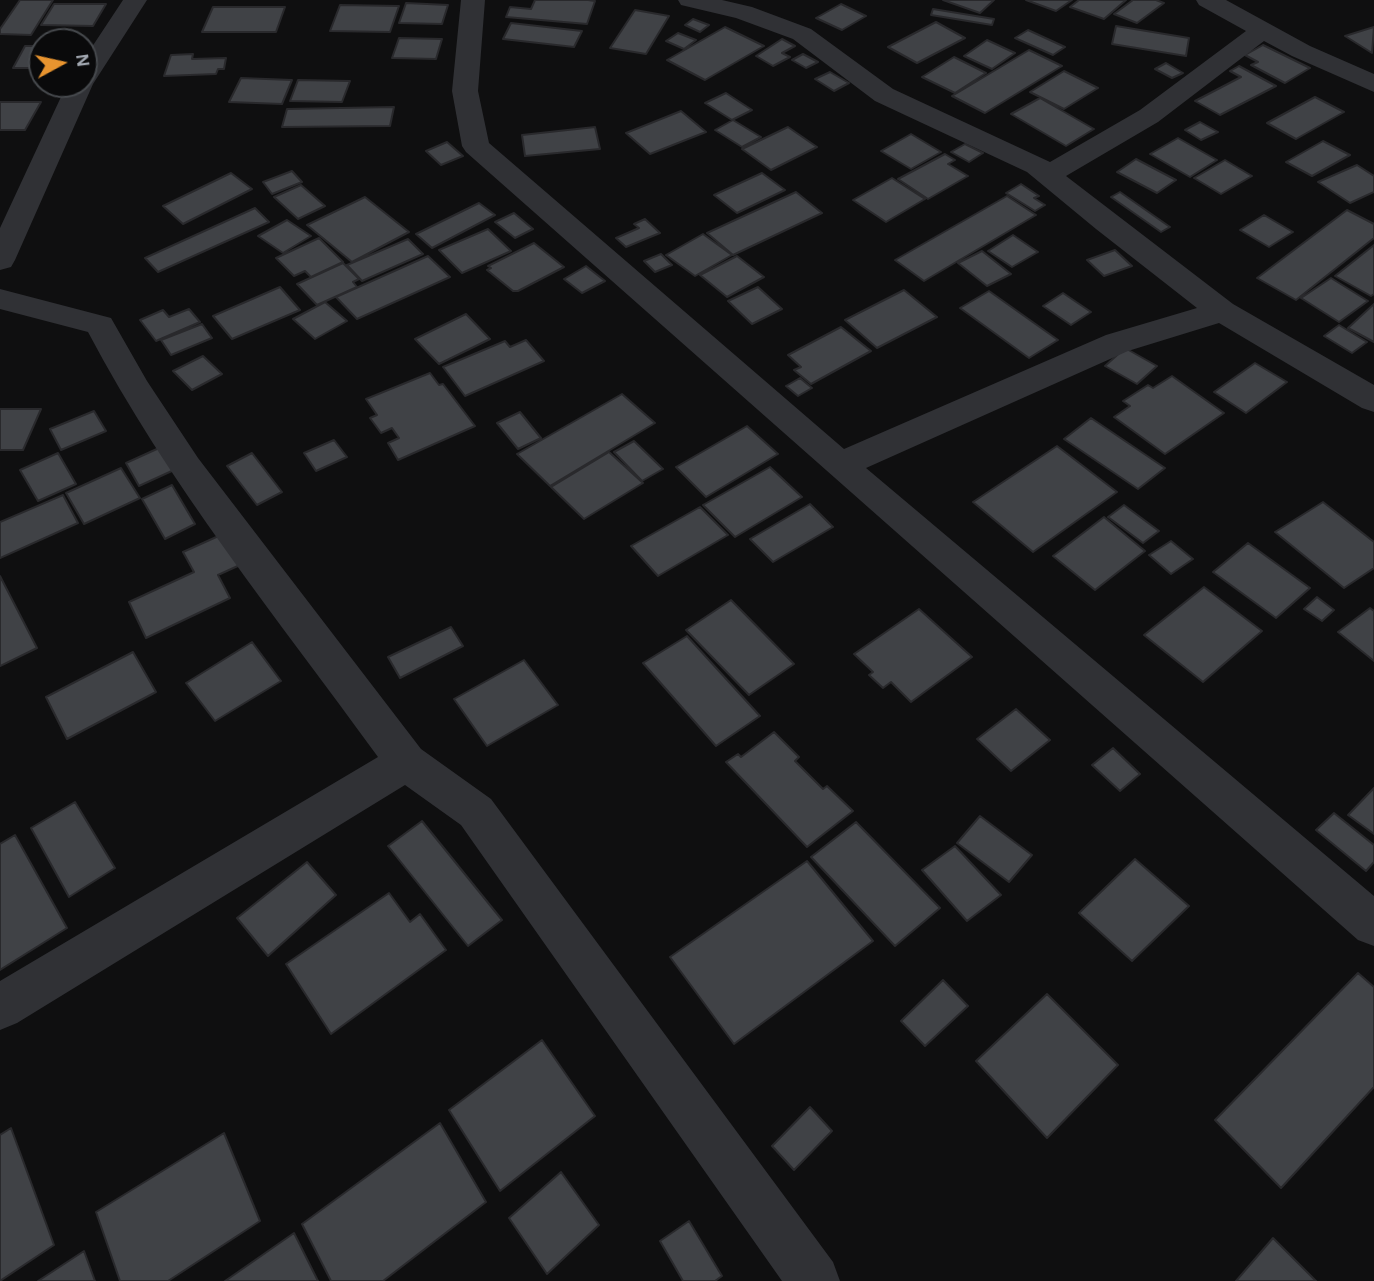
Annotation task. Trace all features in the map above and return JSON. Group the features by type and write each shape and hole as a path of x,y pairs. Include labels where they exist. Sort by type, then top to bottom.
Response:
{"street":[{"path":"98,57 135,0"},
{"path":"473,0 465,91 477,146 840,466 1374,925"},
{"path":"690,0 743,12 802,34 884,96 1037,166 1105,223 1222,311 1374,400"},
{"path":"1208,0 1262,31 1374,84"},
{"path":"1048,174 1149,116 1262,31"},
{"path":"0,260 74,98"},
{"path":"0,299 100,325 133,386 186,467 406,762 476,813 812,1280"},
{"path":"840,466 1117,343 1222,311"},
{"path":"0,1007 406,762"}],"building":[{"path":"20,0 53,0 35,28 28,28 28,35 0,34 0,29"},
{"path":"535,0 595,1 587,24 506,17 510,7 531,9"},
{"path":"943,0 994,0 980,13"},
{"path":"1026,0 1072,0 1056,11"},
{"path":"1079,0 1126,0 1104,19 1070,7"},
{"path":"1133,0 1156,0 1164,3 1137,23 1114,14"},
{"path":"406,3 448,5 442,24 399,23"},
{"path":"54,4 106,4 93,26 41,25"},
{"path":"841,4 866,16 842,30 816,18"},
{"path":"340,5 399,6 390,32 330,31"},
{"path":"213,7 285,7 276,32 202,32"},
{"path":"933,9 994,19 992,25 931,15"},
{"path":"635,10 669,16 646,54 610,48"},
{"path":"693,19 709,25 700,32 685,25"},
{"path":"936,22 965,38 917,63 888,47"},
{"path":"511,23 582,31 574,47 503,39"},
{"path":"1116,26 1189,38 1186,56 1112,44"},
{"path":"725,27 764,46 705,80 667,60"},
{"path":"1374,27 1372,53 1345,36"},
{"path":"1028,30 1065,47 1053,55 1015,38"},
{"path":"678,33 696,40 684,49 666,41"},
{"path":"399,38 442,39 436,59 392,58"},
{"path":"782,39 795,46 782,53 790,57 773,66 756,56"},
{"path":"987,40 1015,53 992,69 964,56"},
{"path":"1263,45 1310,68 1285,83 1251,65 1258,62 1245,55"},
{"path":"25,46 28,46 28,68 13,68"},
{"path":"1029,50 1062,66 985,113 952,96"},
{"path":"193,54 192,59 226,58 224,69 218,69 216,74 164,76 171,55"},
{"path":"803,54 818,62 806,68 792,60"},
{"path":"954,57 986,73 955,93 922,77"},
{"path":"1166,63 1183,73 1172,78 1155,69"},
{"path":"1239,66 1276,86 1220,115 1195,101 1241,77 1230,71"},
{"path":"1064,71 1098,88 1064,109 1030,92"},
{"path":"830,72 849,83 834,91 815,79"},
{"path":"241,78 292,80 282,104 229,102"},
{"path":"298,80 350,81 342,102 290,101"},
{"path":"726,93 752,110 732,120 705,103"},
{"path":"1315,97 1344,112 1296,139 1267,123"},
{"path":"1040,98 1094,129 1066,146 1011,114"},
{"path":"0,102 41,102 25,130 0,130"},
{"path":"394,107 390,126 282,127 287,109"},
{"path":"681,111 706,132 650,154 626,133"},
{"path":"733,120 761,137 742,147 715,130"},
{"path":"1200,122 1218,132 1201,140 1185,130"},
{"path":"595,127 600,149 525,156 522,135"},
{"path":"788,127 817,147 771,170 742,149"},
{"path":"911,134 941,152 911,169 881,151"},
{"path":"1178,138 1217,160 1190,177 1150,154"},
{"path":"1323,141 1350,155 1312,176 1286,162"},
{"path":"447,142 463,156 441,165 426,151"},
{"path":"965,144 983,153 969,162 951,152"},
{"path":"945,154 955,160 948,164 968,176 928,199 898,179"},
{"path":"1136,159 1176,180 1157,193 1117,172"},
{"path":"1225,160 1252,176 1221,194 1194,178"},
{"path":"1357,165 1374,176 1374,192 1350,203 1318,182"},
{"path":"292,171 302,182 272,194 263,182"},
{"path":"231,173 252,189 183,224 163,206"},
{"path":"762,173 785,190 737,213 714,195"},
{"path":"892,178 925,199 886,222 853,200"},
{"path":"1021,184 1039,196 1034,198 1045,205 1035,211 1006,193"},
{"path":"301,185 325,206 298,219 274,197"},
{"path":"796,192 822,213 733,255 707,233"},
{"path":"1120,192 1170,227 1161,232 1111,197"},
{"path":"1007,196 1036,215 924,281 895,260"},
{"path":"365,197 409,232 352,262 307,225"},
{"path":"479,203 495,215 432,248 416,234"},
{"path":"255,208 269,222 158,272 145,258"},
{"path":"1347,210 1374,224 1374,238 1296,300 1257,278"},
{"path":"514,213 533,229 515,238 495,222"},
{"path":"1264,215 1293,232 1269,247 1240,230"},
{"path":"645,219 660,233 626,247 616,238 639,228 634,224"},
{"path":"287,220 311,236 283,253 258,236"},
{"path":"488,229 511,251 462,273 439,250"},
{"path":"703,234 732,255 695,276 666,255"},
{"path":"1013,235 1038,252 1012,267 988,251"},
{"path":"319,238 343,262 311,277 305,271 294,276 276,258"},
{"path":"408,239 423,254 362,281 347,265"},
{"path":"534,243 564,267 518,291 513,291 487,270 491,268 488,266"},
{"path":"1374,245 1374,294 1371,296 1335,276"},
{"path":"1115,250 1132,266 1104,276 1087,260"},
{"path":"982,251 1011,274 987,286 958,263"},
{"path":"661,254 672,265 655,272 644,261"},
{"path":"428,256 450,277 357,319 336,297"},
{"path":"737,256 764,277 727,297 700,275"},
{"path":"343,263 359,279 353,282 357,287 317,305 297,284"},
{"path":"586,266 605,281 582,293 564,279"},
{"path":"1331,278 1368,301 1339,322 1301,298"},
{"path":"280,287 300,310 232,339 213,316"},
{"path":"758,287 782,309 752,324 728,301"},
{"path":"904,290 937,317 877,348 845,320"},
{"path":"989,291 1058,340 1029,358 960,308"},
{"path":"1063,293 1091,312 1071,325 1043,306"},
{"path":"325,302 347,321 315,339 293,319"},
{"path":"1374,304 1374,342 1348,328"},
{"path":"189,309 200,322 156,341 140,320 163,310 169,317"},
{"path":"466,314 490,339 439,364 415,339"},
{"path":"202,324 212,338 171,355 161,340"},
{"path":"1339,325 1367,342 1352,353 1324,336"},
{"path":"841,327 871,351 811,384 794,370 801,367 788,355"},
{"path":"526,340 544,361 465,396 443,367 505,341 510,347"},
{"path":"1125,348 1157,366 1137,384 1105,366"},
{"path":"203,356 222,374 192,390 173,371"},
{"path":"1255,363 1287,382 1246,413 1214,392"},
{"path":"430,373 439,385 443,384 475,426 398,460 388,443 399,438 392,428 381,433 370,418 377,415 366,399"},
{"path":"1172,376 1224,413 1165,454 1114,417 1130,406 1123,401 1148,385 1153,388"},
{"path":"800,378 812,388 798,396 786,386"},
{"path":"622,394 655,423 550,486 517,454"},
{"path":"0,409 41,409 23,450 0,450"},
{"path":"94,411 106,431 61,450 50,429"},
{"path":"520,412 541,438 518,449 497,423"},
{"path":"1091,418 1165,468 1138,489 1064,439"},
{"path":"747,426 778,454 706,497 676,467"},
{"path":"334,440 347,457 316,471 304,453"},
{"path":"634,441 663,469 642,481 614,452"},
{"path":"1057,446 1117,492 1033,552 973,502"},
{"path":"159,448 174,470 139,486 126,463"},
{"path":"609,452 643,483 584,519 551,487"},
{"path":"58,453 76,484 38,501 20,470"},
{"path":"252,453 282,492 257,505 227,466"},
{"path":"770,467 802,497 735,537 703,505"},
{"path":"121,468 140,498 84,524 66,493"},
{"path":"172,485 195,524 165,539 142,499"},
{"path":"63,495 78,523 0,558 0,522"},
{"path":"1323,502 1374,542 1374,568 1344,588 1275,532"},
{"path":"810,504 833,527 773,562 750,539"},
{"path":"1124,505 1159,531 1143,543 1108,517"},
{"path":"700,507 728,535 658,576 631,546"},
{"path":"1104,517 1145,551 1095,590 1053,556"},
{"path":"223,534 240,565 218,575 230,598 146,638 129,602 194,572 183,552"},
{"path":"1171,541 1193,559 1171,574 1149,555"},
{"path":"1248,543 1310,588 1276,618 1213,572"},
{"path":"0,576 37,648 0,666"},
{"path":"1204,587 1262,631 1203,682 1144,635"},
{"path":"1317,597 1334,610 1322,621 1304,609"},
{"path":"731,600 794,664 749,695 686,630"},
{"path":"1370,608 1374,611 1374,661 1338,632"},
{"path":"919,609 972,657 911,702 891,682 883,688 869,675 873,672 854,654"},
{"path":"451,627 463,646 400,678 388,657"},
{"path":"687,636 760,716 716,746 643,663"},
{"path":"252,642 281,681 215,721 186,683"},
{"path":"133,652 156,692 67,739 46,697"},
{"path":"524,660 558,705 487,746 454,699"},
{"path":"1016,709 1050,740 1011,771 977,739"},
{"path":"774,732 799,757 795,761 823,789 827,786 853,811 807,847 726,762 738,754 741,757"},
{"path":"1113,748 1140,774 1120,791 1092,765"},
{"path":"1374,788 1374,834 1348,815"},
{"path":"75,802 115,868 69,897 31,828"},
{"path":"1334,813 1374,845 1374,862 1366,871 1316,830"},
{"path":"980,816 1032,855 1009,882 957,843"},
{"path":"422,821 502,920 468,946 388,846"},
{"path":"856,822 940,908 895,946 811,857"},
{"path":"15,835 67,928 0,970 0,844"},
{"path":"955,846 1001,895 967,921 922,870"},
{"path":"1135,859 1189,906 1132,961 1079,913"},
{"path":"807,861 873,941 734,1044 670,957"},
{"path":"307,862 336,895 268,956 237,918"},
{"path":"389,893 410,922 420,914 446,950 331,1034 286,964"},
{"path":"1358,973 1374,987 1374,1087 1281,1188 1215,1120"},
{"path":"943,980 968,1006 925,1046 901,1021"},
{"path":"1047,994 1118,1065 1047,1138 976,1061"},
{"path":"542,1040 595,1116 500,1191 449,1110"},
{"path":"810,1107 832,1131 794,1170 772,1146"},
{"path":"440,1123 486,1202 383,1281 331,1281 302,1224"},
{"path":"11,1128 54,1245 0,1281 0,1135"},
{"path":"224,1133 260,1221 168,1281 120,1281 96,1212"},
{"path":"561,1172 599,1225 547,1274 509,1218"},
{"path":"689,1221 722,1276 715,1281 683,1281 660,1241"},
{"path":"294,1233 318,1281 225,1281"},
{"path":"1273,1238 1316,1281 1236,1281"},
{"path":"84,1251 95,1281 38,1281"}]}
